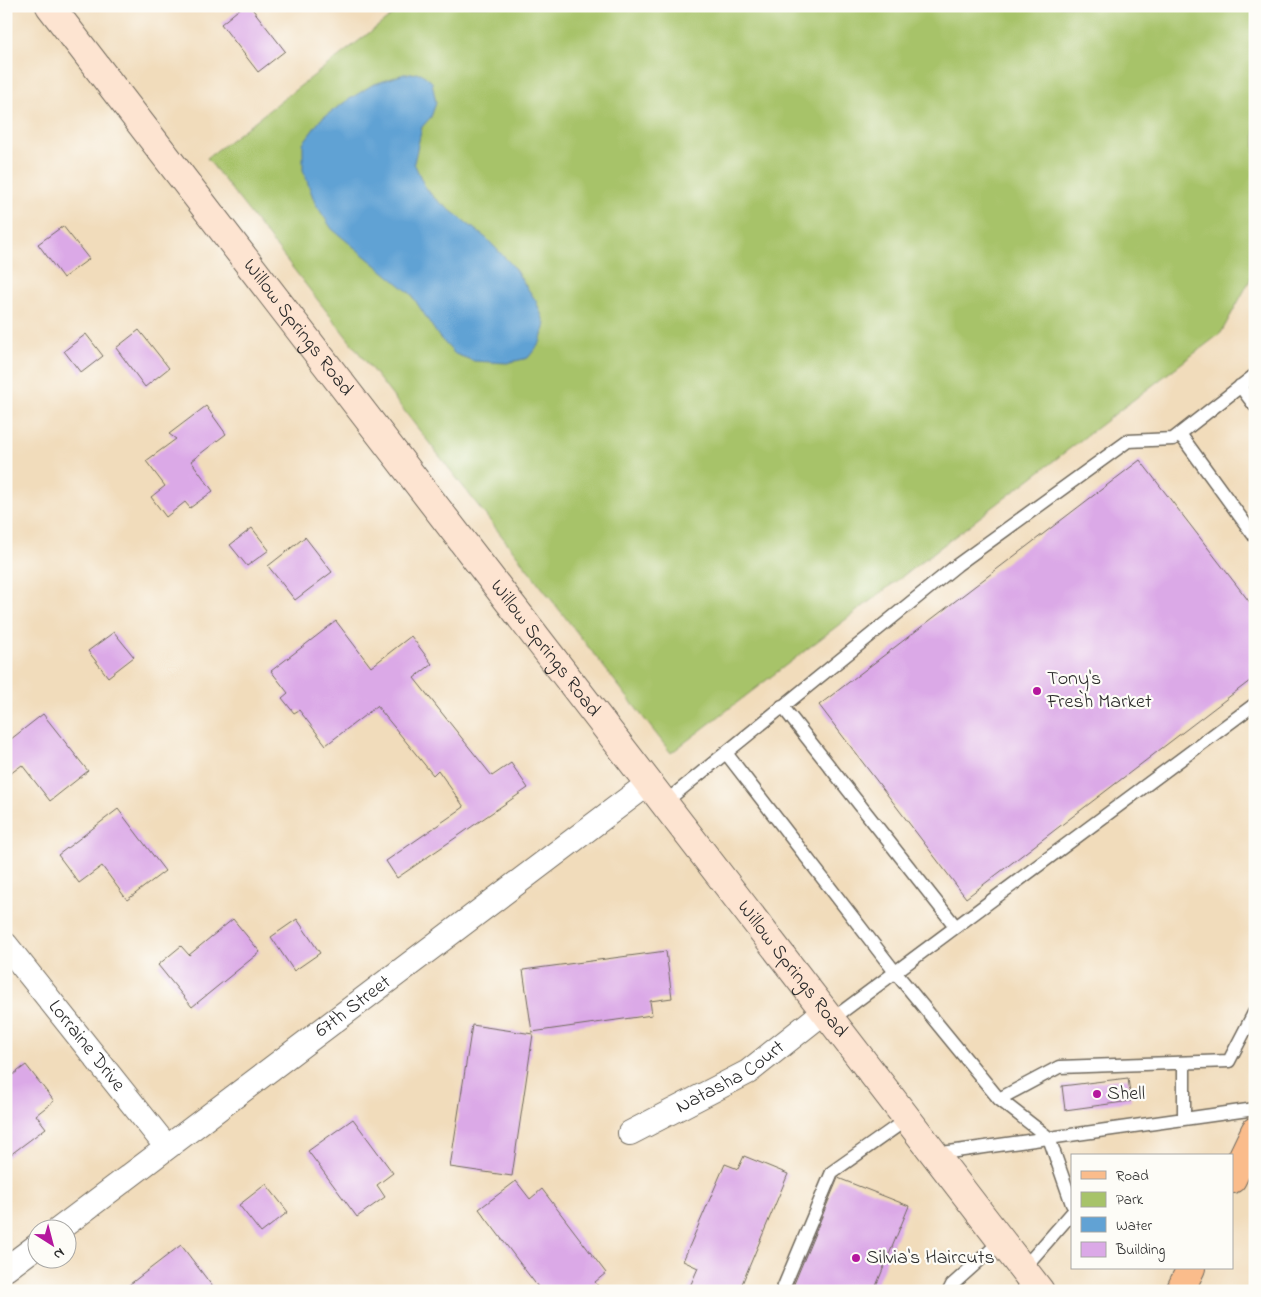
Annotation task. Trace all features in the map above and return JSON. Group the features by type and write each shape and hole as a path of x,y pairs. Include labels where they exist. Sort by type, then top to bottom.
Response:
{"main road":[{"name":"Willow Springs Road","path":"50,6 1040,1291"},
{"path":"1241,1174 1255,1131"},
{"path":"1180,1291 1189,1270"}],"street":[{"name":"67th Street","path":"71,1220 166,1146 656,793"},
{"name":"Lorraine Drive","path":"6,945 166,1146"},
{"name":"Natasha Court","path":"630,1133 748,1072 828,1015"},
{"path":"6,1270 28,1253"}],"lane":[{"path":"656,793 726,753 957,565 1128,441 1173,439 1255,375"},
{"path":"1240,386 1255,406"},
{"path":"1180,434 1255,537"},
{"path":"828,1015 895,972 1255,704"},
{"path":"782,706 956,927"},
{"path":"726,753 895,972 999,1099 1049,1138 1071,1201"},
{"path":"999,1099 1059,1067 1229,1061 1255,1011"},
{"path":"1184,1063 1184,1119"},
{"path":"935,1154 1255,1109"},
{"path":"782,1291 832,1172 907,1119"},
{"path":"1023,1269 1071,1215"},
{"path":"949,1291 952,1285 1001,1241"}],"green space":[{"path":"404,6 1255,6 1255,271 1221,333 671,753 207,158"}],"water":[{"path":"421,73 432,82 436,103 431,117 422,127 414,163 424,185 433,197 486,238 512,265 536,301 545,324 540,343 528,358 507,363 474,361 455,354 439,337 411,294 332,229 315,203 303,170 303,143 321,119 372,85 404,74"}],"building":[{"path":"243,6 250,6 285,51 258,72 221,24"},
{"path":"63,226 89,259 63,278 38,244"},
{"path":"139,330 169,368 145,387 116,348"},
{"path":"86,334 103,356 81,373 64,351"},
{"path":"206,406 226,434 191,461 213,491 190,508 185,502 166,517 151,497 165,486 146,461 176,439 169,434"},
{"name":"Tony's Fresh Market","path":"1140,460 1255,609 1255,677 966,898 819,705"},
{"path":"252,528 269,550 247,566 230,545"},
{"path":"305,537 332,572 295,600 268,566"},
{"path":"336,621 371,667 411,636 432,664 414,678 492,776 511,763 528,788 397,878 386,861 464,807 438,770 433,775 377,706 326,745 299,710 294,713 282,698 288,693 271,671"},
{"path":"114,632 134,657 108,677 88,651"},
{"path":"43,714 88,771 50,801 22,765 6,777 6,743"},
{"path":"118,809 165,871 127,900 102,866 79,883 58,855"},
{"path":"233,919 260,952 192,1007 158,965 181,946 189,955"},
{"path":"297,919 320,953 294,971 271,937"},
{"path":"666,951 672,998 650,1001 652,1015 532,1032 523,970"},
{"path":"472,1025 533,1034 512,1176 450,1167"},
{"path":"26,1065 54,1101 36,1115 46,1128 6,1158 6,1080"},
{"name":"Shell","path":"1128,1078 1131,1101 1065,1110 1062,1086"},
{"path":"353,1119 393,1173 377,1185 385,1197 357,1217 308,1151"},
{"path":"744,1156 788,1174 739,1291 688,1291 698,1268 683,1261 725,1164 738,1169"},
{"path":"838,1178 909,1206 874,1291 791,1291"},
{"path":"516,1181 530,1199 542,1189 606,1273 595,1282 602,1291 541,1291 479,1209"},
{"path":"266,1184 288,1212 261,1233 239,1205"},
{"path":"181,1245 216,1291 121,1291"}],"place":[{"name":"Tony's Fresh Market","path":"1037,691"},
{"name":"Shell","path":"1097,1094"},
{"name":"Silvia's Haircuts","path":"856,1258"}]}
